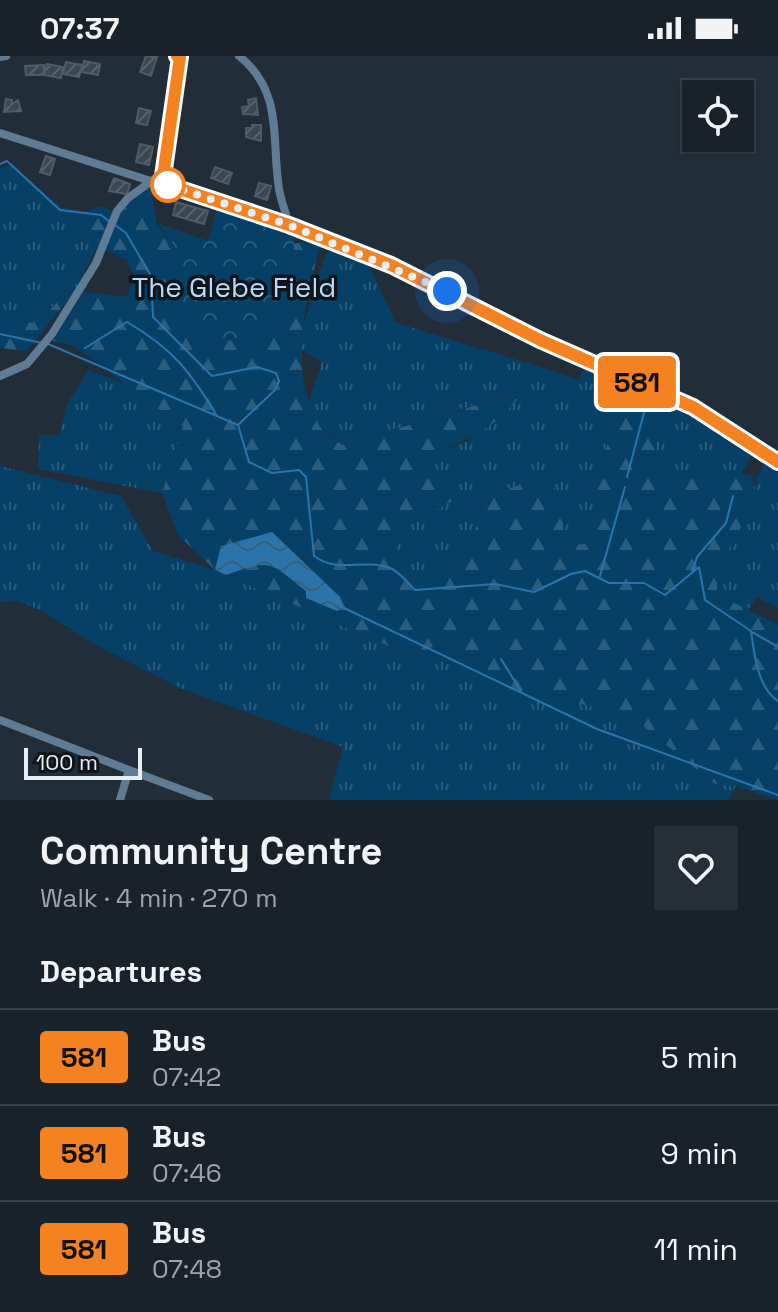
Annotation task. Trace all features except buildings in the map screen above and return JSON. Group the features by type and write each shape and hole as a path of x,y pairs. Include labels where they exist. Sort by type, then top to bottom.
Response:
{"street":[{"path":"0,57 6,56"},
{"path":"157,182 179,56"},
{"path":"239,56 265,85 275,115 279,188 289,225"},
{"path":"0,133 289,225 391,265 540,340 693,407 778,461"},
{"path":"0,376 35,356 96,263 117,211 128,198 157,182"},
{"path":"0,720 209,800"},
{"path":"120,800 129,770"}],"green space":[{"path":"13,165 60,207 85,212 78,238 97,246 75,291 66,290 38,324 0,317 0,168"},
{"path":"143,188 151,190 157,224 177,250 291,284 294,244 322,238 302,332 303,380 319,425 342,445 523,391 499,419 446,449 421,470 464,495 397,531 394,554 400,575 440,572 462,558 474,533 483,495 552,477 567,545 585,544 611,428 631,397 659,398 654,478 721,470 752,476 756,500 717,571 717,594 778,625 778,800 736,786 715,784 628,714 480,683 453,638 411,656 215,570 178,535 162,493 183,427 74,346 53,341 84,292 126,297 135,277 126,259 77,238 85,212 101,206 116,213"},
{"name":"The Glebe Field","path":"217,209 295,234 291,284 280,320 248,342 204,338 180,316 177,250 159,224 208,241"},
{"path":"334,248 367,261 395,322 578,380 587,365 661,386 660,398 689,407 751,457 741,474 721,470 654,478 659,399 611,428 585,544 567,545 551,477 483,495 474,533 462,558 439,572 399,575 394,554 397,531 463,495 421,471 434,456 469,440 521,391 342,445 305,414 322,362 297,347 325,256"},
{"path":"67,290 75,291 27,351 0,348 0,317 38,324"},
{"path":"89,370 134,388 183,427 162,493 38,469 39,435 60,435 67,404"},
{"path":"764,462 778,471 778,608 757,597 748,610 717,594 717,571 756,500 754,488"},
{"path":"0,466 121,496 153,551 215,570 410,656 453,638 480,683 628,714 715,784 736,786 728,800 329,800 343,747 180,688 94,644 43,611 18,601 0,602"}],"water":[{"path":"272,532 340,597 344,608 337,611 306,598 306,591 269,566 262,565 226,575 215,570 221,546"}],"waterway":[{"path":"0,164 7,161 60,210 101,215 110,222"},
{"path":"115,225 126,233 151,276 153,317 212,376 257,367 276,373 279,381 275,390 239,424"},
{"path":"85,348 127,322 157,342 179,362 217,416"},
{"path":"0,334 42,343"},
{"path":"48,344 238,425 249,462 272,473 299,470 306,477 314,556 323,561 390,568 415,590 495,584 534,592 571,574 585,571 609,583 644,583 665,595 699,567 705,600 751,631 761,679 778,701"},
{"path":"627,477 645,409"},
{"path":"600,576 625,487"},
{"path":"692,572 697,557 726,523 733,496"},
{"path":"344,608 597,729 778,795"},
{"path":"752,632 778,647"},
{"path":"501,659 522,693"}],"bus line":[{"name":"581","path":"177,56 180,57 177,93 162,183 289,225 391,265 476,304 540,340 693,407 778,462"}],"route":[{"path":"168,185 162,183 289,225 391,265 447,291"}]}
